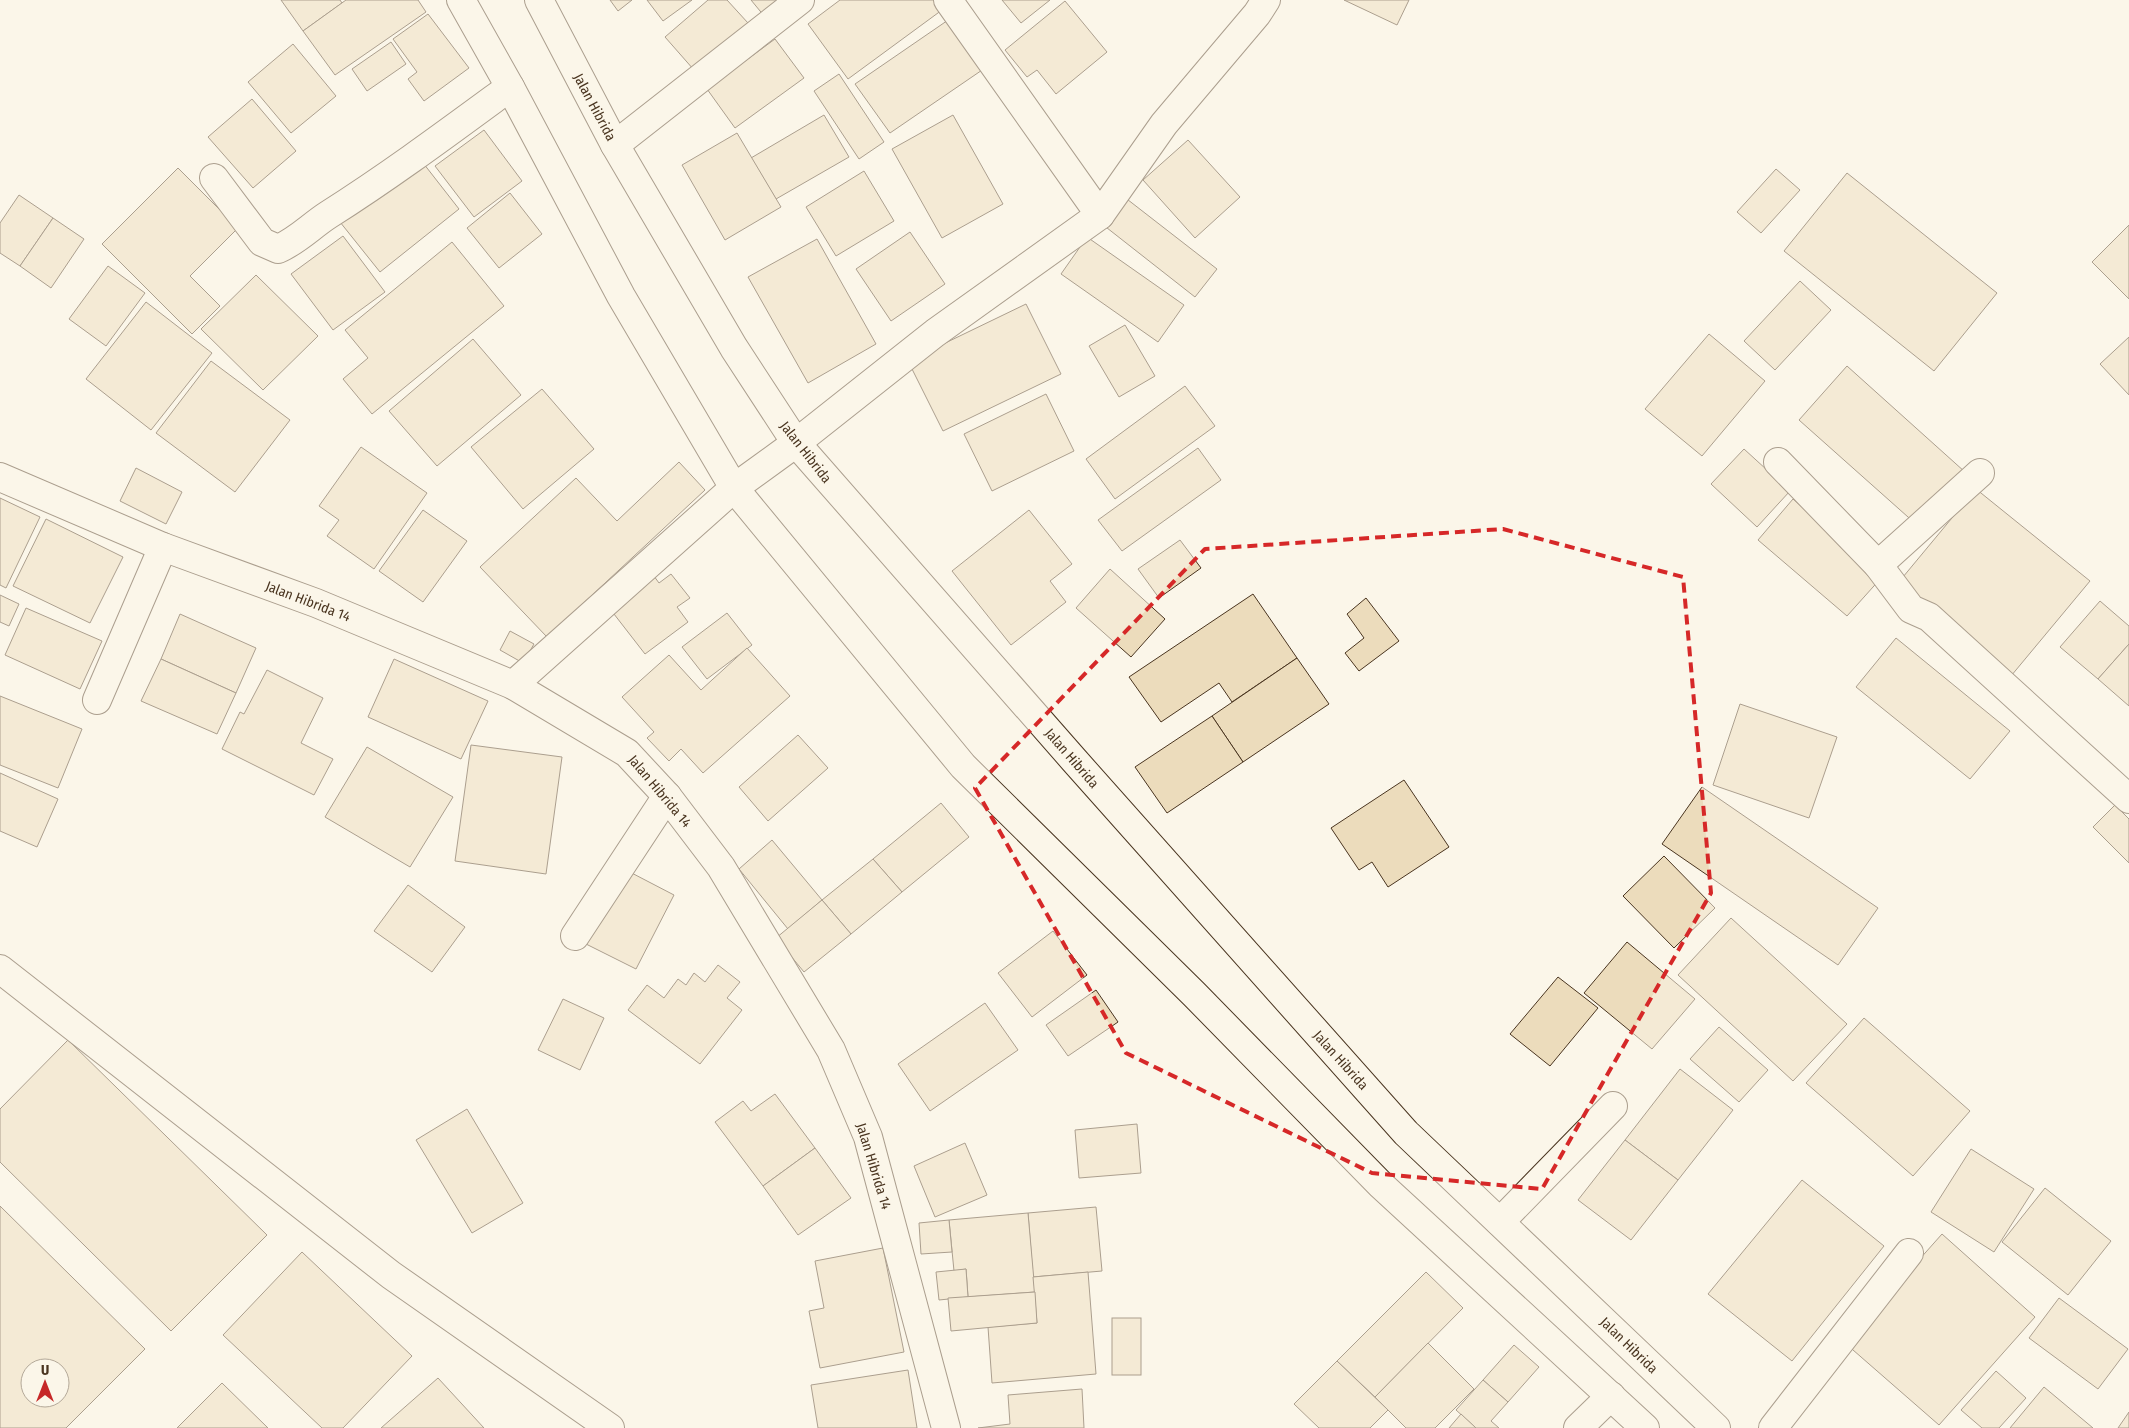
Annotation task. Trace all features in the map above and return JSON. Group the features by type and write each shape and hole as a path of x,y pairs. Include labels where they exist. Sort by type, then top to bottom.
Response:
{"street":[{"path":"461,0 510,87 621,296 734,488 963,766 1194,994 1381,1185 1645,1428"},
{"name":"Jalan Hibrida","path":"539,0 615,145 734,348 796,443 1406,1133 1716,1428"},
{"path":"615,145 800,0"},
{"path":"948,0 1100,215"},
{"path":"513,685 734,488 796,443 935,333 1100,215 1164,124 1256,5"},
{"path":"214,178 262,242 278,249 291,244 319,221 379,182 510,87"},
{"path":"1778,462 1878,565 1911,610 1929,617 2129,799"},
{"path":"1878,565 1980,473"},
{"name":"Jalan Hibrida 14","path":"0,477 163,547 316,603 513,685 627,752 666,796 721,867 831,1050 868,1137 946,1428"},
{"path":"97,700 163,547"},
{"path":"575,936 666,796"},
{"path":"0,969 391,1275 610,1428"},
{"path":"1500,1222 1614,1106"},
{"path":"1773,1428 1909,1253"},
{"path":"1578,1428 1612,1396"}],"highlighted area":[{"path":"1503,529 1683,577 1711,893 1542,1189 1372,1173 1126,1053 975,788 1205,549"}],"building":[{"path":"281,0 340,0 342,3 303,31"},
{"path":"346,0 418,0 426,12 335,75 303,31"},
{"path":"610,0 632,0 618,11"},
{"path":"647,0 692,0 663,21"},
{"path":"708,0 727,0 748,23 694,70 665,37"},
{"path":"751,0 787,0 765,17"},
{"path":"840,0 934,0 942,10 848,79 808,24"},
{"path":"1002,0 1050,0 1021,23"},
{"path":"1344,0 1409,0 1397,25"},
{"path":"1065,1 1107,52 1056,94 1037,70 1027,77 1005,50"},
{"path":"428,14 469,68 424,101 408,79 417,72 393,39"},
{"path":"954,16 988,66 890,133 855,84"},
{"path":"775,39 804,78 735,128 707,89"},
{"path":"391,42 406,64 367,91 352,69"},
{"path":"293,44 336,96 291,133 248,82"},
{"path":"839,74 884,142 859,159 814,91"},
{"path":"252,99 296,151 253,188 208,137"},
{"path":"824,115 849,157 776,199 751,158"},
{"path":"953,115 1003,204 942,238 892,149"},
{"path":"484,130 522,181 474,217 435,166"},
{"path":"737,133 781,207 725,240 682,165"},
{"path":"1188,140 1240,197 1195,238 1143,180"},
{"path":"420,159 459,209 380,272 340,222"},
{"path":"178,168 238,228 190,276 220,306 192,334 102,244"},
{"path":"1776,169 1800,190 1761,233 1737,212"},
{"path":"864,171 894,221 836,256 806,207"},
{"path":"1847,173 1997,293 1934,371 1784,251"},
{"path":"510,193 542,234 499,268 467,228"},
{"path":"19,195 53,218 20,266 0,253 0,223"},
{"path":"1123,196 1217,269 1195,297 1102,224"},
{"path":"53,218 84,239 51,288 20,266"},
{"path":"2129,225 2129,299 2092,262"},
{"path":"910,232 945,284 891,321 856,269"},
{"path":"343,236 385,292 333,330 291,274"},
{"path":"1087,237 1184,305 1158,342 1061,274"},
{"path":"817,239 876,344 808,383 748,277"},
{"path":"452,242 504,306 372,414 343,379 368,358 345,330"},
{"path":"108,266 145,293 106,346 69,319"},
{"path":"256,275 318,336 263,390 201,329"},
{"path":"1800,281 1831,310 1775,370 1744,341"},
{"path":"146,302 212,353 151,430 86,379"},
{"path":"1026,304 1061,374 943,431 908,361"},
{"path":"1125,325 1155,376 1119,397 1089,346"},
{"path":"1709,334 1765,381 1702,456 1645,409"},
{"path":"2129,337 2129,395 2100,364"},
{"path":"473,339 521,395 437,466 389,411"},
{"path":"211,361 290,420 235,492 156,433"},
{"path":"1847,366 1965,472 1917,525 1799,420"},
{"path":"1185,386 1215,426 1115,499 1086,459"},
{"path":"542,389 594,449 523,509 471,447"},
{"path":"1046,394 1074,451 992,491 964,434"},
{"path":"361,447 427,493 374,569 327,536 339,520 319,506"},
{"path":"1198,448 1221,480 1122,551 1098,520"},
{"path":"1744,449 1790,491 1757,527 1711,484"},
{"path":"679,462 705,490 547,637 480,567 576,478 617,521"},
{"path":"136,468 182,492 166,524 120,501"},
{"path":"1976,489 2090,581 2011,676 1898,583"},
{"path":"0,498 40,517 6,588 0,585"},
{"path":"1793,499 1882,577 1847,616 1758,540"},
{"path":"423,510 467,541 423,602 379,571"},
{"path":"1029,510 1072,564 1050,581 1066,602 1011,645 952,571"},
{"path":"46,519 123,557 90,623 13,586"},
{"path":"1180,540 1201,568 1159,598 1138,569"},
{"path":"1110,569 1165,619 1131,657 1076,608"},
{"path":"651,572 659,583 671,574 690,598 677,607 688,622 645,654 607,605"},
{"path":"1253,594 1297,658 1232,702 1219,683 1161,722 1129,677"},
{"path":"0,595 19,604 9,626 0,622"},
{"path":"1366,598 1399,641 1359,671 1345,653 1364,638 1347,614"},
{"path":"2100,601 2129,626 2129,644 2098,679 2060,647"},
{"path":"26,608 102,641 80,689 5,655"},
{"path":"727,613 752,645 707,679 682,647"},
{"path":"180,614 256,648 236,693 161,659"},
{"path":"510,631 534,644 523,663 500,650"},
{"path":"1896,638 2010,731 1970,779 1856,687"},
{"path":"2129,644 2129,706 2098,679"},
{"path":"747,648 790,696 703,773 681,749 669,761 647,738 654,732 622,697 669,655 701,690"},
{"path":"1297,658 1329,704 1243,762 1212,716"},
{"path":"161,659 236,693 217,734 141,701"},
{"path":"394,659 488,701 461,759 368,717"},
{"path":"267,670 323,698 301,743 333,759 314,795 222,749 240,712 244,714"},
{"path":"0,696 82,729 58,788 0,765"},
{"path":"1740,704 1837,737 1809,818 1713,785"},
{"path":"1212,716 1243,762 1167,813 1135,767"},
{"path":"798,735 828,768 768,821 739,787"},
{"path":"471,745 562,757 546,874 455,861"},
{"path":"367,747 453,797 410,867 325,817"},
{"path":"0,773 58,799 37,847 0,831"},
{"path":"1404,780 1449,847 1388,887 1372,862 1359,870 1331,828"},
{"path":"1702,787 1878,908 1838,965 1662,844"},
{"path":"941,803 969,837 902,892 873,859"},
{"path":"2115,805 2129,819 2129,863 2093,827"},
{"path":"772,840 822,900 788,929 739,869"},
{"path":"1664,856 1715,908 1674,948 1623,896"},
{"path":"873,859 902,892 851,934 822,900"},
{"path":"624,869 674,895 636,969 586,944"},
{"path":"408,885 465,927 432,972 374,931"},
{"path":"822,900 851,934 804,972 776,938"},
{"path":"1731,918 1847,1024 1793,1081 1678,975"},
{"path":"1053,931 1087,975 1032,1017 998,973"},
{"path":"1627,942 1695,999 1652,1049 1584,993"},
{"path":"718,965 740,982 727,998 742,1010 700,1064 628,1010 647,985 664,998 678,979 686,985 694,973 705,982"},
{"path":"1558,977 1598,1008 1550,1066 1510,1034"},
{"path":"1096,990 1118,1022 1068,1056 1046,1025"},
{"path":"563,999 604,1018 580,1070 538,1050"},
{"path":"985,1003 1018,1050 930,1111 898,1064"},
{"path":"1864,1018 1970,1111 1913,1176 1806,1083"},
{"path":"1719,1027 1768,1070 1739,1102 1690,1059"},
{"path":"68,1040 267,1235 171,1331 0,1162 0,1109"},
{"path":"1680,1069 1733,1110 1678,1180 1625,1140"},
{"path":"775,1094 815,1148 763,1186 715,1122 743,1101 751,1111"},
{"path":"467,1109 523,1203 472,1233 416,1140"},
{"path":"1137,1124 1141,1173 1079,1178 1075,1130"},
{"path":"1625,1140 1678,1180 1631,1240 1578,1200"},
{"path":"965,1143 987,1195 935,1217 914,1166"},
{"path":"815,1148 851,1198 798,1235 763,1186"},
{"path":"1971,1149 2034,1189 1994,1252 1931,1212"},
{"path":"1802,1180 1884,1246 1792,1361 1708,1294"},
{"path":"2045,1188 2111,1241 2068,1295 2002,1242"},
{"path":"0,1206 145,1349 66,1428 0,1428"},
{"path":"1096,1207 1102,1271 1033,1277 1028,1213"},
{"path":"1028,1213 1035,1292 968,1297 966,1269 954,1271 949,1220"},
{"path":"949,1220 952,1252 921,1254 919,1223"},
{"path":"1942,1234 2035,1317 1939,1425 1845,1343"},
{"path":"883,1248 904,1352 820,1368 809,1311 824,1308 815,1261"},
{"path":"302,1252 412,1356 343,1428 322,1428 223,1335"},
{"path":"966,1269 968,1297 939,1300 936,1272"},
{"path":"1088,1272 1096,1374 992,1383 988,1327 1037,1323 1033,1277"},
{"path":"1426,1272 1463,1308 1375,1397 1337,1361"},
{"path":"1035,1292 1037,1323 951,1331 948,1298"},
{"path":"2059,1298 2128,1349 2098,1389 2029,1338"},
{"path":"1112,1318 1141,1318 1141,1375 1112,1375"},
{"path":"1428,1343 1474,1389 1435,1428 1406,1428 1375,1397"},
{"path":"1514,1345 1539,1367 1508,1402 1483,1380"},
{"path":"1337,1361 1388,1410 1370,1428 1319,1428 1294,1404"},
{"path":"908,1370 917,1428 818,1428 811,1385"},
{"path":"1996,1371 2026,1398 1999,1428 1982,1428 1961,1410"},
{"path":"438,1378 484,1428 381,1428"},
{"path":"1483,1380 1508,1402 1491,1421 1499,1428 1476,1428 1456,1410"},
{"path":"222,1383 268,1428 177,1428"},
{"path":"2044,1387 2093,1428 2010,1428"},
{"path":"1082,1389 1084,1428 978,1428 1010,1424 1008,1395"},
{"path":"2129,1412 2129,1428 2118,1428"},
{"path":"1461,1414 1476,1428 1449,1428"}]}
